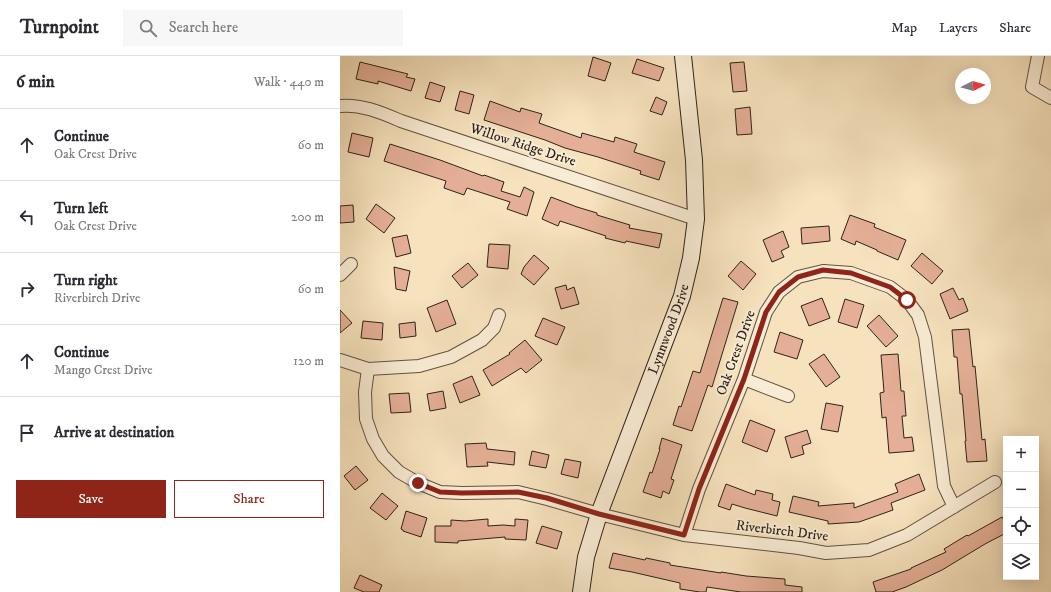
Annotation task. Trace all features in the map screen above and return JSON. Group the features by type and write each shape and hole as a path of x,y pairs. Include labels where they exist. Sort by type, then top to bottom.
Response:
{"street":[{"name":"Lynnwood Drive","path":"581,592 586,556 599,514 682,296 691,258 696,219 694,160 683,56"},
{"path":"1038,56 1032,87 1051,98"},
{"name":"Willow Ridge Drive","path":"340,106 349,105 373,110 696,219"},
{"path":"340,275 351,264"},
{"name":"Oak Crest Drive","path":"684,535 699,489 744,379 766,312 779,292 798,277 823,270 851,273 890,287 907,300 918,315 925,337 944,486 954,507"},
{"path":"340,360 368,369 419,366 451,357 482,340 494,328 498,315"},
{"name":"Riverbirch Drive","path":"368,369 365,392 366,419 373,439 383,456 399,472 418,483 440,492 518,492 547,498 599,514 684,535 799,548 826,553 869,550 907,535 995,482"},
{"path":"744,379 788,396"}],"building":[{"path":"593,57 611,63 605,81 588,76"},
{"path":"637,59 664,68 659,81 632,73"},
{"path":"360,62 408,74 406,77 415,79 411,91 378,81 378,84 356,79"},
{"path":"744,62 747,91 733,92 730,63"},
{"path":"430,82 445,87 440,102 425,98"},
{"path":"460,91 474,95 469,114 455,110"},
{"path":"656,97 667,102 662,115 650,111"},
{"path":"490,101 520,112 521,108 542,114 539,123 581,138 582,133 614,142 615,137 637,144 634,152 665,162 659,180 640,174 641,171 565,148 484,120"},
{"path":"750,107 752,134 737,135 735,109"},
{"path":"352,133 373,138 369,157 348,152"},
{"path":"390,144 504,182 501,191 520,197 524,187 534,192 527,216 507,209 510,202 467,188 464,195 444,188 446,181 384,161"},
{"path":"551,197 597,213 597,215 630,225 629,228 662,234 659,248 626,241 625,243 605,238 606,236 560,221 558,226 542,219"},
{"path":"376,204 395,218 384,233 366,219"},
{"path":"353,205 354,222 340,223 340,206"},
{"path":"850,215 875,224 874,227 906,240 898,260 856,241 855,245 841,239"},
{"path":"829,226 830,241 802,244 801,228"},
{"path":"783,231 789,247 781,251 784,257 772,262 763,240"},
{"path":"407,235 411,253 396,257 392,238"},
{"path":"489,244 510,245 508,269 487,267"},
{"path":"922,253 943,271 932,284 911,266"},
{"path":"534,255 549,268 534,285 521,274 524,267"},
{"path":"741,261 756,274 743,290 728,276"},
{"path":"468,263 478,275 462,288 452,276"},
{"path":"394,267 410,271 406,291 396,289"},
{"path":"566,285 567,290 574,287 579,304 561,309 555,288"},
{"path":"953,288 959,300 963,298 968,311 950,319 940,294"},
{"path":"723,298 738,302 712,387 708,385 692,431 673,425 679,406 681,407 693,371 700,373"},
{"path":"822,298 830,318 809,326 801,306"},
{"path":"845,299 864,305 857,328 838,322"},
{"path":"447,300 456,324 436,332 427,308"},
{"path":"340,310 352,323 340,333"},
{"path":"879,315 898,336 886,347 867,326"},
{"path":"543,318 565,327 557,345 535,336"},
{"path":"363,321 383,323 382,340 361,338"},
{"path":"415,322 416,336 400,338 399,324"},
{"path":"969,329 973,367 975,366 982,440 985,439 987,461 967,462 962,394 960,394 957,357 954,357 952,330"},
{"path":"780,332 803,340 797,359 774,352"},
{"path":"525,340 542,360 526,373 521,368 492,386 483,370 510,354 509,353"},
{"path":"824,354 840,377 826,387 809,364"},
{"path":"898,354 901,391 904,391 906,416 902,416 904,438 912,437 914,451 889,453 886,417 882,418 880,393 884,392 881,355"},
{"path":"472,376 480,395 460,403 453,384"},
{"path":"443,391 446,408 430,411 427,394"},
{"path":"409,393 411,412 391,413 389,394"},
{"path":"826,403 843,406 838,432 821,429"},
{"path":"750,420 775,430 767,452 742,442"},
{"path":"807,430 811,443 802,446 804,454 791,458 785,437"},
{"path":"662,438 682,445 671,479 674,480 669,494 663,491 661,498 643,492 650,472 652,473"},
{"path":"486,443 487,449 515,452 514,465 487,462 488,466 467,467 465,444"},
{"path":"532,451 549,455 546,468 529,465"},
{"path":"565,459 581,462 578,478 561,474"},
{"path":"356,466 368,480 355,490 344,476"},
{"path":"919,474 925,490 891,503 893,510 859,522 828,524 828,521 789,512 793,496 819,502 818,506 854,503 854,508 898,492 895,484"},
{"path":"726,484 755,495 756,490 773,494 772,500 780,502 777,516 732,504 730,510 718,506"},
{"path":"382,493 398,506 386,520 370,508"},
{"path":"406,511 427,518 421,537 401,529"},
{"path":"1002,517 1003,518 1003,535 942,570 892,592 876,592 873,582 911,569 946,552 944,549 967,535 968,536"},
{"path":"488,519 488,526 515,526 515,519 528,520 526,540 505,539 505,537 458,541 458,543 435,542 435,526 451,526 451,520 465,521"},
{"path":"542,526 562,532 557,549 536,543"},
{"path":"613,553 645,560 646,558 670,563 670,565 721,573 785,579 785,585 802,587 802,592 741,592 707,587 706,592 680,589 680,583 609,568"},
{"path":"360,575 382,585 379,592 364,592 354,588"}],"route":[{"path":"418,483 440,492 518,492 547,498 599,514 684,535 699,489 744,379 766,312 779,292 798,277 823,270 851,273 890,287 907,300"}]}
